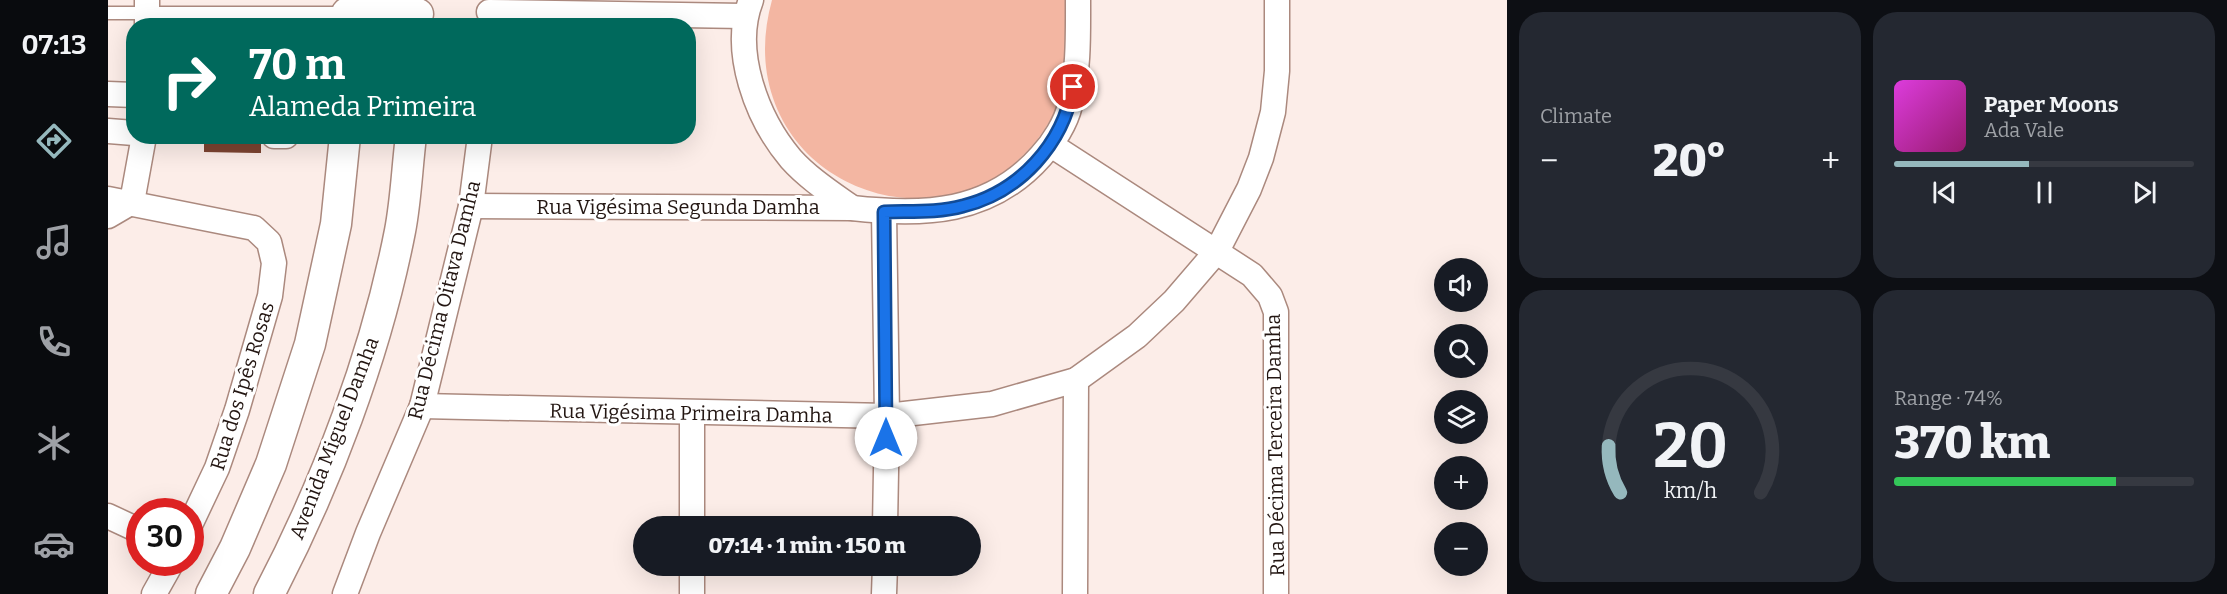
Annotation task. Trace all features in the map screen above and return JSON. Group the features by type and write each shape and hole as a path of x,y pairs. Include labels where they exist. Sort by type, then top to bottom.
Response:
{"street":[{"name":"Rua Vigésima Segunda Damha","path":"471,206 852,208 884,212 927,211 963,206 997,193 1027,172 1051,145 1070,108 1077,66 1078,0"},
{"name":"Rua Vigésima Primeira Damha","path":"422,406 692,414 887,416 992,404 1076,380 1137,336 1174,301 1217,251 1253,178 1261,158 1273,112 1277,71 1277,0"},
{"path":"489,13 748,8 745,55 754,92 769,127 791,159 819,185 852,208"},
{"path":"347,13 417,13"},
{"path":"108,94 126,95"},
{"path":"108,131 126,132"},
{"path":"108,216 132,202 143,144"},
{"path":"211,594 235,548 272,464 310,344 336,224 344,144"},
{"name":"Avenida Miguel Damha","path":"269,594 293,548 326,470 368,357 400,231 410,144"},
{"name":"Rua Décima Oitava Damha","path":"345,594 368,533 422,406 471,206 479,144"},
{"path":"1051,145 1217,251"},
{"path":"108,199 132,202"},
{"name":"Rua dos Ipês Rosas","path":"132,202 254,228 269,243 274,263 270,296 237,410 217,468 203,498"},
{"path":"884,212 887,416 885,516"},
{"name":"Rua Décima Terceira Damha","path":"1217,251 1252,275 1270,296 1276,312 1276,594"},
{"path":"1075,594 1076,380"},
{"path":"692,414 692,516"},
{"path":"108,516 126,524"},
{"path":"154,594 164,576"},
{"path":"692,576 692,594"},
{"path":"884,594 885,576"}],"lane":[{"path":"108,13 347,13"}],"shaded area":[{"path":"772,0 1068,0 1068,57 1063,90 1049,123 1027,152 1009,168 978,186 943,196 908,198 874,192 841,179 813,158 789,131 773,98 765,61 765,37"}],"building":[{"path":"204,144 261,144 261,153 204,152"}],"route":[{"path":"886,438 884,212 927,211 963,206 997,193 1027,172 1051,145 1070,108 1073,87"}]}
